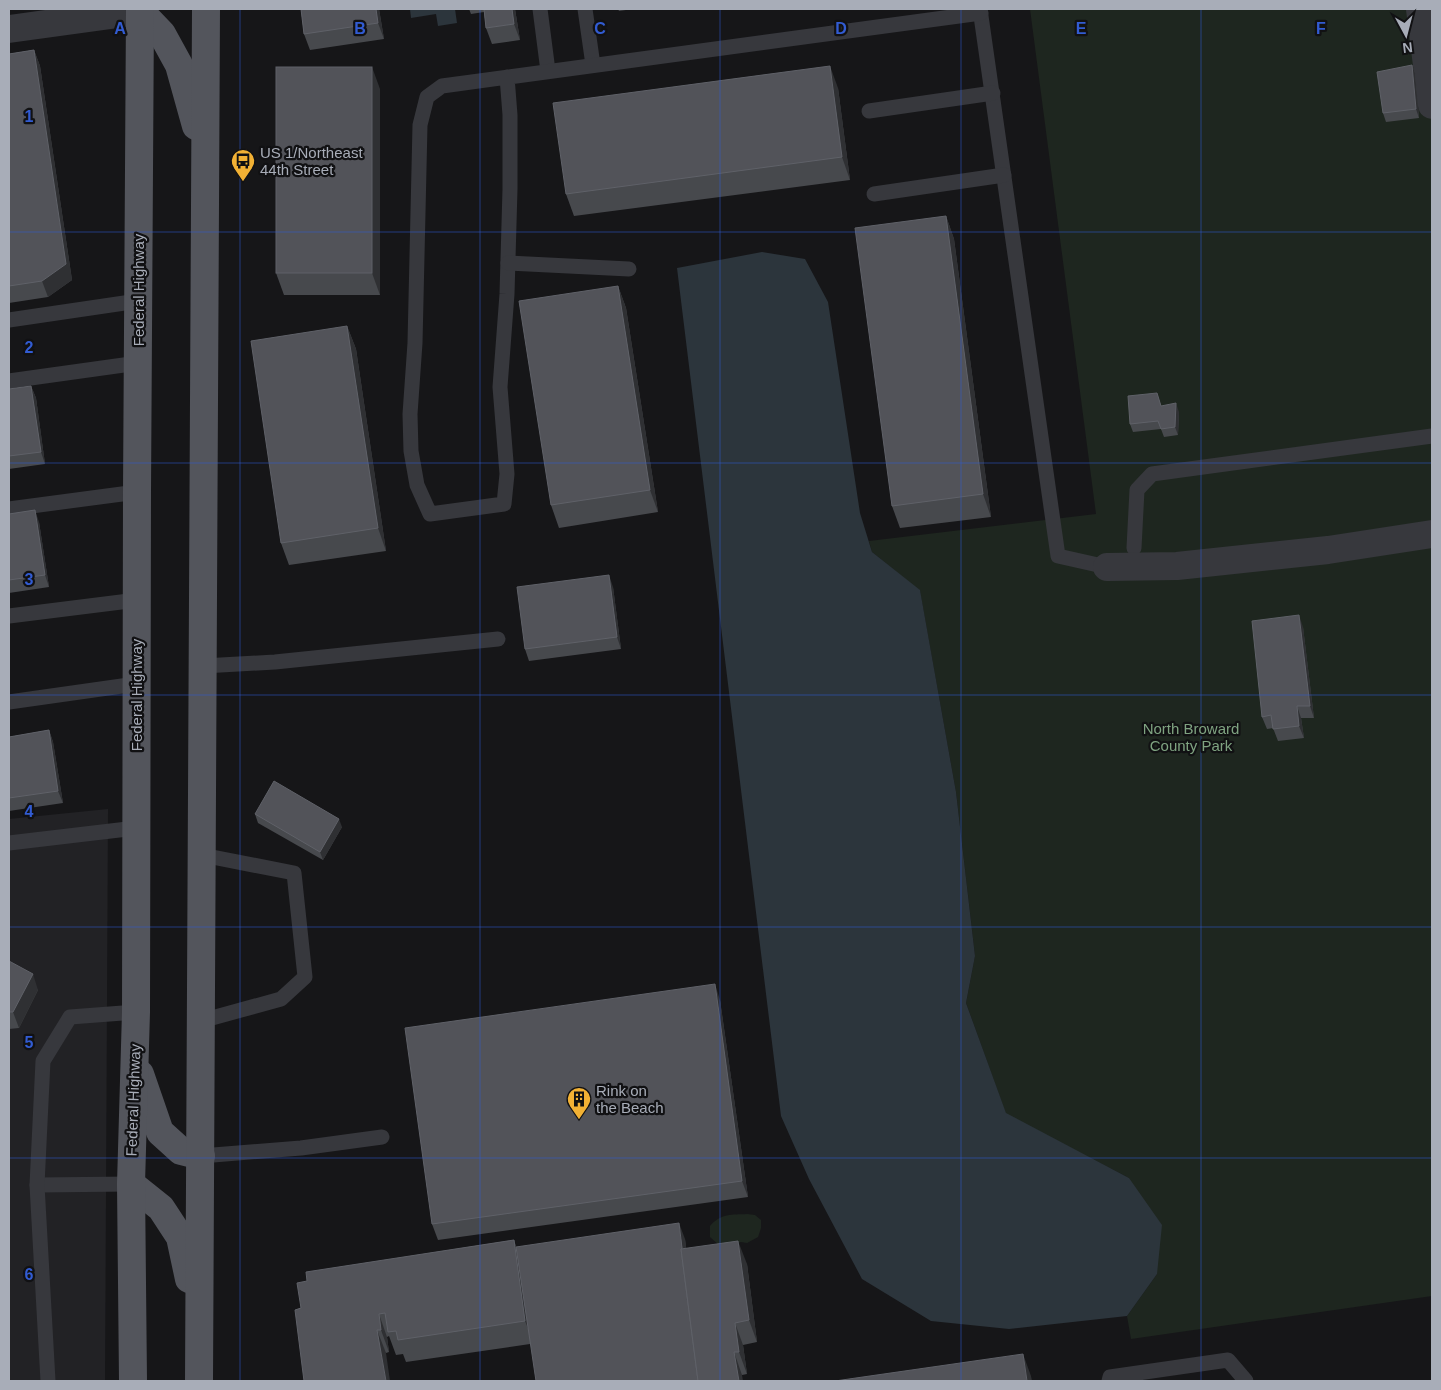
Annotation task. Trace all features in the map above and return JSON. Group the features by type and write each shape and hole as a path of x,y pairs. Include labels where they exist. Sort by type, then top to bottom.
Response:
{"main road":[{"path":"199,1381 206,9"},
{"path":"140,10 162,34 179,64 205,156"},
{"name":"Federal Highway","path":"133,1381 131,1184 136,1012 140,10"},
{"path":"135,1058 160,1132 181,1151 201,1156"},
{"path":"131,1184 161,1208 180,1238 200,1327"}],"street":[{"path":"1420,9 1432,105"},
{"path":"9,30 140,10"},
{"path":"1121,560 1176,566 1328,550 1432,534"}],"lane":[{"path":"540,9 548,71"},
{"path":"585,9 593,65"},
{"path":"507,77 510,115 508,263 500,387 508,474 504,504 430,514 416,484 411,451 410,414 415,343 420,125 427,97 442,86 981,11 1058,556 1121,560 1137,490 1152,474 1432,436"},
{"path":"869,111 992,93"},
{"path":"874,194 1004,175"},
{"path":"508,263 628,269"},
{"path":"9,320 138,301"},
{"path":"9,381 138,363"},
{"path":"9,509 137,492"},
{"path":"9,616 137,600"},
{"path":"203,666 275,662 498,639"},
{"path":"9,702 136,684"},
{"path":"9,843 136,828"},
{"path":"201,1021 281,999 305,977 294,873 202,855"},
{"path":"48,1381 37,1185 43,1061 70,1017 136,1012"},
{"path":"201,1156 301,1148 382,1137"},
{"path":"37,1185 131,1184"},
{"path":"1109,1381 1110,1377 1228,1360 1246,1381"}],"shaded area":[{"path":"410,9 455,9 457,23 438,26 436,14 411,18"},
{"path":"762,252 805,259 828,302 860,513 872,552 920,590 956,792 975,956 966,1003 1006,1113 1129,1178 1162,1225 1157,1274 1127,1316 1009,1329 931,1321 862,1279 809,1179 781,1116 677,268"},
{"path":"108,809 105,1381 9,1381 9,819"}],"green space":[{"name":"North Broward County Park","path":"1030,9 1428,9 1432,38 1432,1296 1131,1339 1127,1316 1157,1274 1129,1178 1006,1114 966,1003 975,956 956,792 920,591 872,552 869,541 1096,514"},
{"path":"747,1214 755,1215 761,1220 758,1237 747,1243 719,1245 710,1237 710,1226 718,1219"}],"building":[{"path":"301,9 376,9 378,23 304,34"},
{"path":"484,9 512,9 514,24 486,28"},
{"path":"34,50 66,264 42,281 9,286 9,54"},
{"path":"1412,65 1416,109 1383,113 1377,72"},
{"path":"830,66 842,157 566,194 553,103"},
{"path":"276,67 372,67 372,273 276,273"},
{"path":"946,216 983,494 892,506 855,228"},
{"path":"618,286 650,490 551,505 519,301"},
{"path":"347,326 378,528 281,543 251,341"},
{"path":"31,386 41,452 9,456 9,389"},
{"path":"1157,393 1161,406 1176,403 1175,427 1161,429 1158,421 1130,424 1128,396"},
{"path":"35,510 45,575 9,580 9,514"},
{"path":"609,575 617,637 525,649 517,587"},
{"path":"1299,615 1310,706 1297,706 1299,726 1273,729 1271,715 1262,717 1252,621"},
{"path":"49,730 58,791 9,798 9,737"},
{"path":"274,781 339,819 320,852 255,814"},
{"path":"9,961 33,974 13,1012 9,1012"},
{"name":"Rink on the Beach","path":"715,984 742,1181 432,1224 405,1028"},
{"path":"679,1223 698,1381 536,1381 516,1247"},
{"path":"514,1240 525,1321 398,1340 396,1331 388,1332 385,1313 379,1314 381,1330 377,1330 386,1381 304,1381 295,1310 301,1308 297,1283 307,1281 306,1272"},
{"path":"738,1241 749,1320 735,1323 739,1352 734,1352 739,1381 698,1381 681,1249"},
{"path":"1023,1354 1027,1381 835,1381"}],"place":[{"name":"US 1/Northeast 44th Street","path":"243,182"},
{"name":"Rink on the Beach","path":"579,1120"}]}
